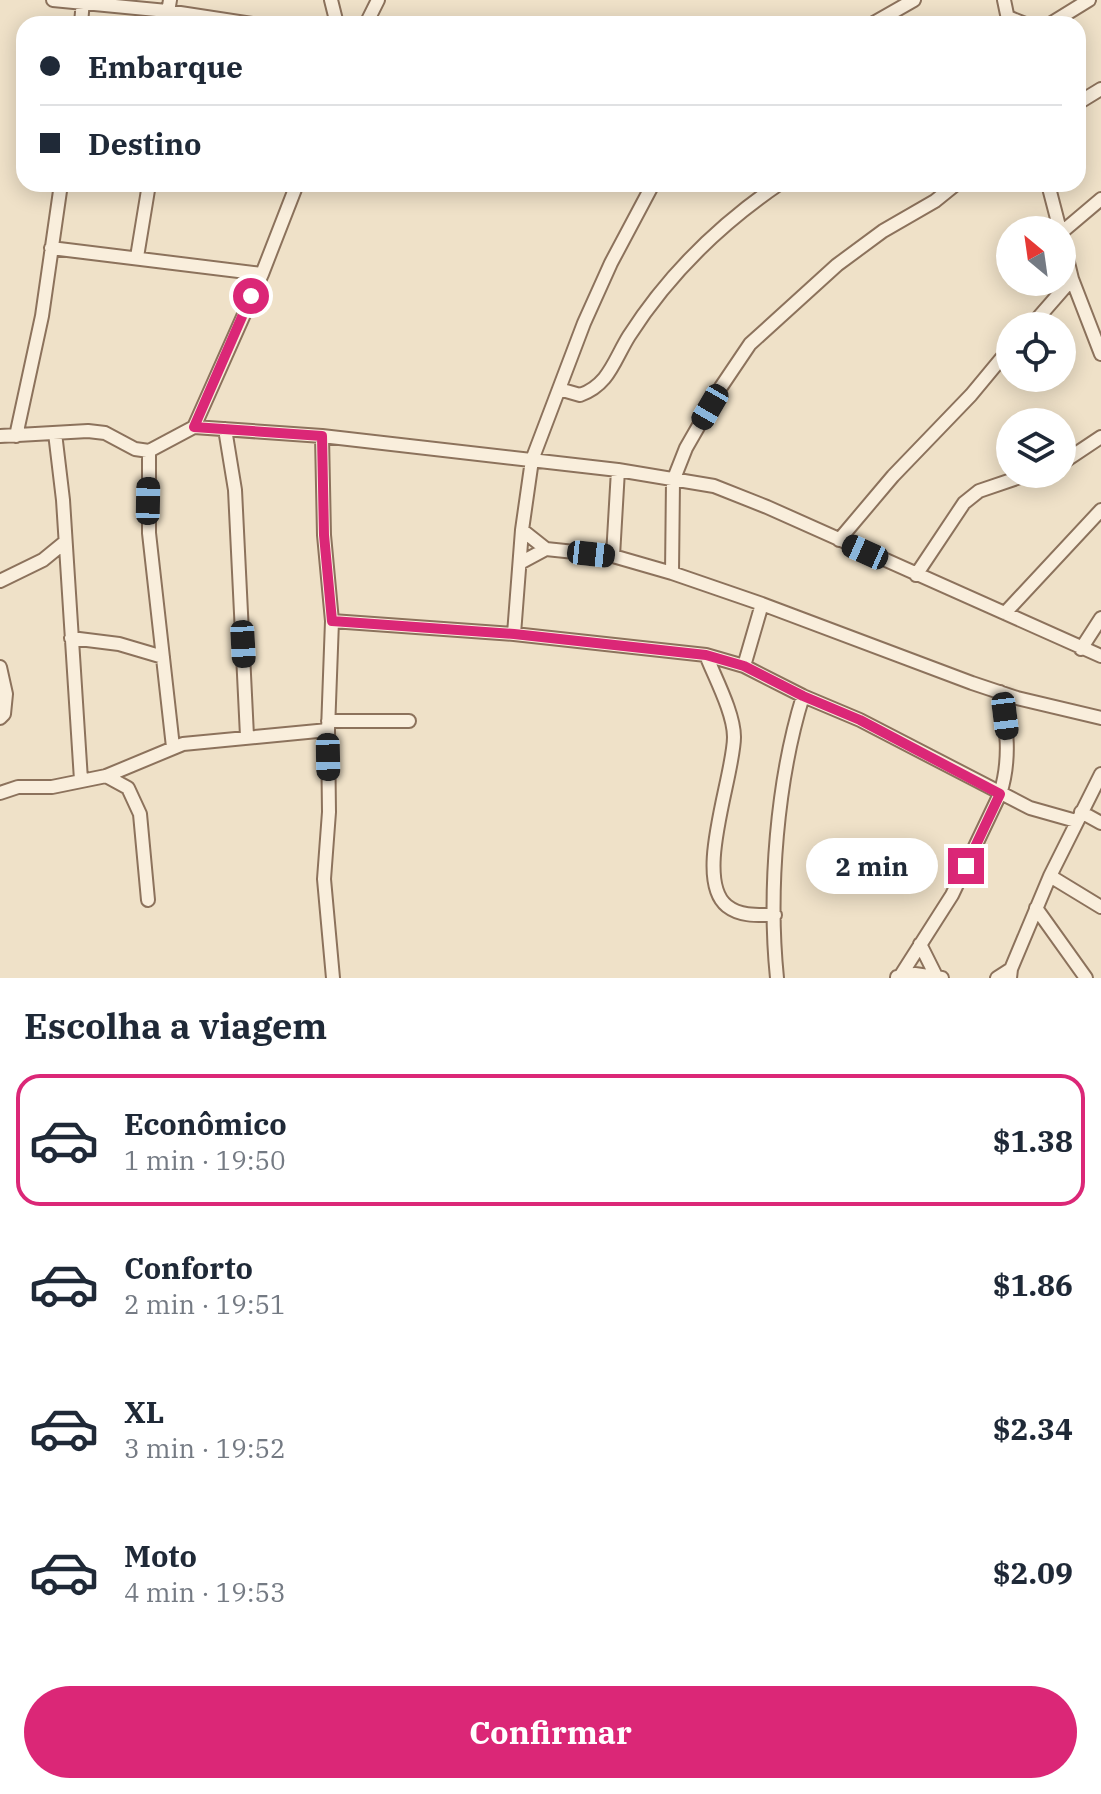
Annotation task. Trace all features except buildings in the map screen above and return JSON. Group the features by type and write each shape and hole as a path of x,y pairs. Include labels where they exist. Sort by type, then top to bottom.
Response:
{"street":[{"path":"53,0 196,16"},
{"path":"886,16 914,0"},
{"path":"1063,16 1089,0"},
{"path":"16,436 42,316 60,192"},
{"path":"137,257 148,192"},
{"path":"194,427 262,274 294,192"},
{"path":"514,634 522,530 532,460 584,323 649,192"},
{"path":"559,389 580,395 606,380 646,309 675,274 736,214 768,192"},
{"path":"672,573 673,481 686,448 750,344 837,265 883,231 946,192"},
{"path":"1050,192 1056,216"},
{"path":"1076,220 1101,199"},
{"path":"51,248 262,274"},
{"path":"1076,289 1101,354"},
{"path":"1043,312 1057,296"},
{"path":"839,540 893,476 996,365"},
{"path":"0,436 88,431 105,433 135,449 149,451 194,427 225,429 322,436 618,470 714,486 1101,656"},
{"path":"225,429 235,490 247,736"},
{"path":"55,433 81,780"},
{"path":"322,436 324,535 332,621 329,812 324,879 332,978"},
{"path":"1076,454 1101,437"},
{"path":"149,451 149,533 173,747"},
{"path":"613,556 618,470"},
{"path":"916,575 964,503 979,491 996,485"},
{"path":"1005,613 1101,510"},
{"path":"522,530 546,549 613,556 672,573 1000,692 1101,718"},
{"path":"0,581 43,560 65,542"},
{"path":"520,563 546,549"},
{"path":"43,560 66,567"},
{"path":"744,666 762,604"},
{"path":"1081,649 1101,618"},
{"path":"332,621 514,634 706,655 744,666 860,720 1000,794 1053,817 1078,817 1101,823"},
{"path":"71,638 119,644 163,657"},
{"path":"706,655 734,734 718,825 714,882 726,906 747,914 775,915"},
{"path":"0,667 6,694 4,714 0,718"},
{"path":"898,976 952,895 1000,794 1005,778 1007,737 1000,692"},
{"path":"777,978 778,817 793,728 803,696"},
{"path":"0,793 18,787 52,787 106,776 173,747 328,726 409,721"},
{"path":"128,788 134,765"},
{"path":"997,978 1010,973 1050,876 1101,774"},
{"path":"106,776 128,788 140,814 148,900"},
{"path":"1050,876 1101,907"},
{"path":"1036,908 1086,978"},
{"path":"920,944 939,977"},
{"path":"898,976 939,977"}],"route":[{"path":"251,296 194,427 322,436 324,535 332,621 635,645 706,655 744,666 860,720 1000,794 966,866"}]}
